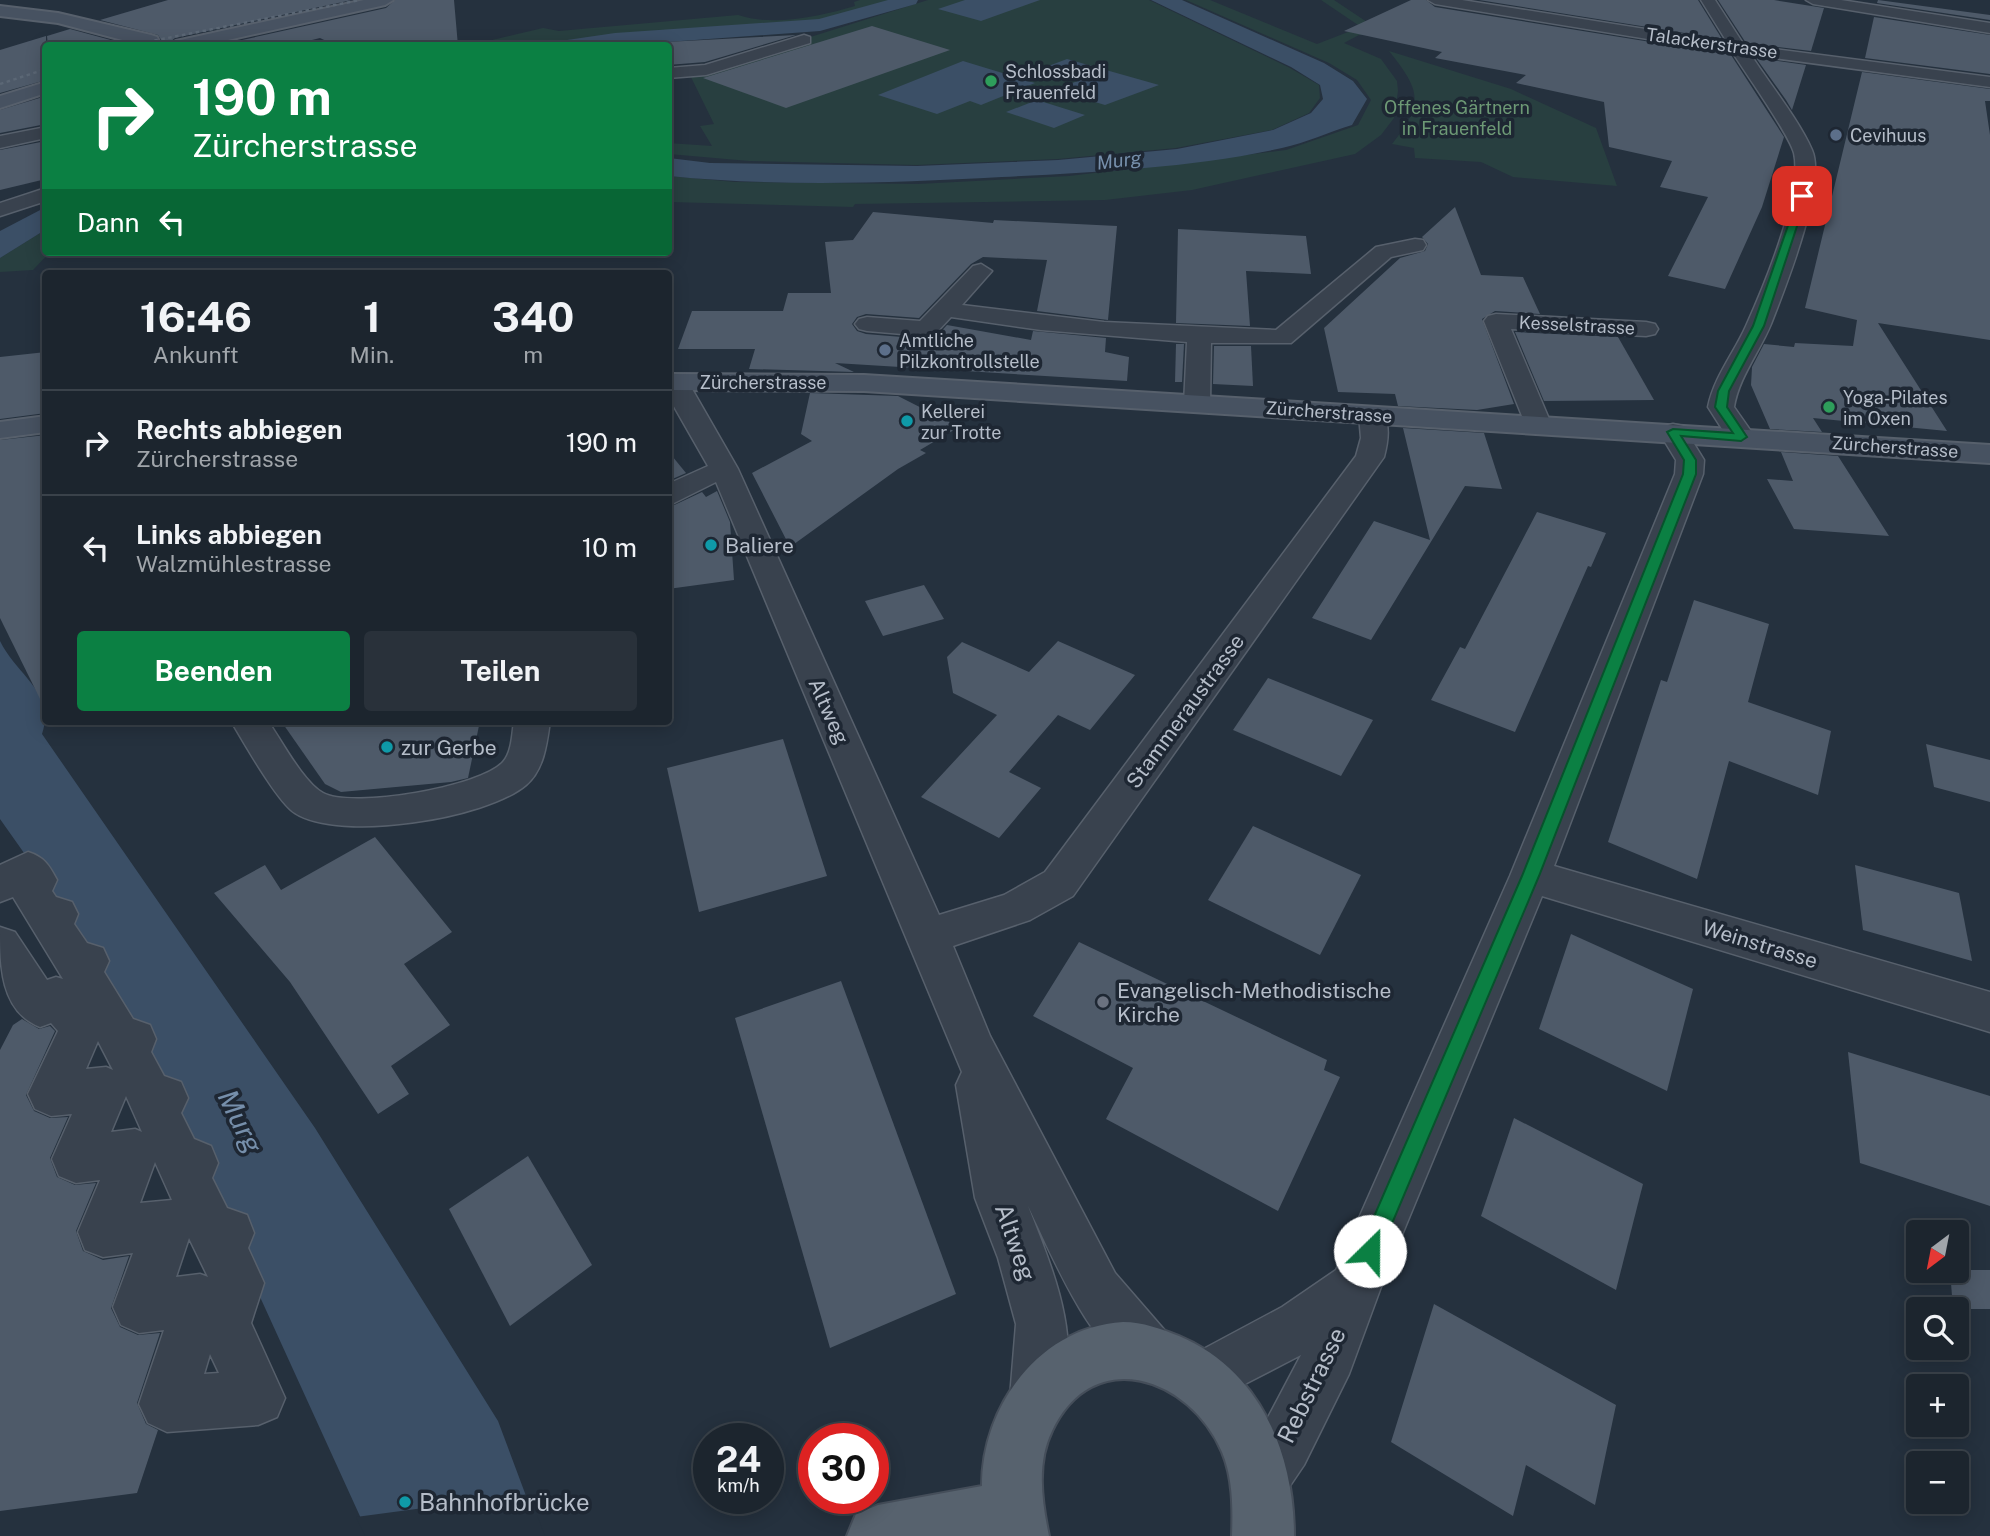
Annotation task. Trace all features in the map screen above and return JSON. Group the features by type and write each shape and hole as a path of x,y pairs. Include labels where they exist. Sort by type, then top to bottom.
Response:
{"main road":[{"path":"194,42 385,0"},
{"path":"0,11 89,24 152,42"},
{"path":"0,16 105,42"},
{"path":"0,93 42,79"},
{"path":"0,102 42,88"},
{"name":"Zürcherstrasse","path":"672,382 864,383 1990,454"},
{"path":"0,430 42,425"},
{"path":"878,1536 1014,1524 1010,1468 1019,1429 1037,1397 1062,1372 1092,1355 1119,1350 1148,1352 1176,1362 1202,1379 1229,1406 1249,1440 1271,1517"}],"street":[{"name":"Talackerstrasse","path":"1435,0 1990,82"},
{"path":"1708,0 1803,151 1806,180 1799,211 1759,326 1724,391 1721,407 1741,437"},
{"path":"1813,0 1990,27"},
{"path":"672,74 706,70 804,40"},
{"path":"709,52 735,50 741,52 743,58"},
{"path":"0,142 42,133"},
{"path":"0,210 42,195"},
{"path":"946,309 1005,320 1073,328 1282,338 1384,252 1415,245"},
{"path":"867,324 926,329 981,271"},
{"name":"Kesselstrasse","path":"1539,426 1496,321 1646,329"},
{"path":"1197,404 1199,335"},
{"name":"Altweg","path":"672,382 724,470 928,936 972,1046 1097,1291 1148,1352"},
{"name":"Stammeraustrasse","path":"928,936 1016,908 1059,884 1370,457 1375,438 1372,415"},
{"name":"Rebstrasse","path":"1271,1517 1284,1445 1329,1355 1530,876 1689,474 1690,460 1673,432"},
{"path":"672,494 687,484 724,470"},
{"path":"252,725 307,802 329,811 373,811 441,804 480,794 512,775 525,758 531,725"},
{"path":"0,885 28,868 37,880 29,890 46,916 58,915 51,925 76,962 88,961 81,972 122,1040 134,1039 128,1053 150,1099 165,1098 157,1113 181,1164 194,1163 187,1179 214,1235 229,1233 221,1249 238,1283 225,1325 258,1398 167,1404 200,1300 139,1307 169,1224 103,1232 135,1153 76,1159 106,1089 51,1094 82,1028 56,996 40,1007 0,944"},
{"name":"Weinstrasse","path":"1530,876 1990,1012"},
{"name":"Altweg","path":"972,1046 1000,1198 1023,1258 1042,1324 1037,1397"},
{"name":"Rebstrasse","path":"1202,1379 1301,1326 1355,1288"}],"green space":[{"path":"896,0 817,23 581,42 484,42 543,28 559,31 738,15 766,20 797,19 855,6 854,2"},
{"name":"Schlossbadi Frauenfeld","path":"928,0 1149,0 1290,68 1319,85 1320,98 1309,113 1272,130 1176,148 1058,159 916,165 749,161 672,154 672,143 712,146 700,126 714,124 690,75"},
{"path":"1186,0 1210,0 1317,44 1361,27 1321,0 1334,0 1385,34 1359,35 1344,43 1381,59 1397,81 1398,91 1394,118 1381,135 1355,154 1192,190 1105,200 855,204 853,207 672,202 672,176 735,182 918,184 1069,176 1286,150 1358,125 1371,100 1357,80 1329,63"},
{"name":"Offenes Gärtnern in Frauenfeld","path":"1389,51 1511,89 1596,128 1617,186 1513,177 1481,162 1415,158 1414,148 1392,144 1410,117 1414,96 1407,76"},
{"path":"42,232 42,256 46,256 33,270 0,272 0,258"}],"water":[{"path":"965,0 1040,0 981,21 938,9"},
{"name":"Murg","path":"1151,0 1182,0 1324,63 1353,81 1367,99 1352,125 1282,148 1178,165 877,182 752,182 672,176 672,158 710,163 917,166 1058,160 1177,149 1273,130 1311,113 1323,99 1320,85 1291,67"},
{"path":"1067,59 1159,85 1105,105 1055,90 1080,80 1043,68"},
{"path":"963,61 1035,83 981,105 970,101 937,114 878,95"},
{"path":"1037,100 1085,115 1054,128 1006,112"},
{"path":"42,209 42,232 0,258 0,231"},
{"name":"Murg","path":"0,641 39,695 44,725 42,734 315,1128 498,1421 541,1536 369,1536 167,1093 41,877 0,819"}],"pier":[{"path":"529,1494 545,1536 365,1536 356,1517"}],"building":[{"path":"168,0 352,0 175,38 170,42 162,42 158,35 100,20"},
{"path":"395,0 454,0 458,42 328,42 320,38 304,42 233,42 386,8"},
{"path":"1411,0 1426,0 1435,7 1731,55 1784,137 1762,207 1725,289 1668,276 1708,197 1660,187 1672,161 1609,147 1604,102 1516,83 1526,75 1435,58 1442,52 1344,31"},
{"path":"1479,0 1698,0 1722,39"},
{"path":"1718,0 1774,0 1824,8 1811,51 1746,43"},
{"path":"1878,0 1990,15 1990,20 1877,3"},
{"path":"1874,17 1990,35 1990,74 1865,58"},
{"name":"Schlossbadi Frauenfeld","path":"872,26 950,50 786,108 703,78"},
{"path":"70,29 118,42 48,42 47,36"},
{"path":"796,35 705,62 672,65 672,42 666,42"},
{"path":"46,36 46,42 42,42 42,81 0,93 0,50"},
{"path":"1756,58 1806,65 1792,110 1786,100"},
{"path":"1862,72 1990,89 1990,101 1985,101 1990,135 1990,340 1878,323 1947,431 1813,418 1822,432 1770,429 1751,385 1752,367 1764,344 1794,347 1795,343 1853,346 1857,320 1805,308"},
{"path":"42,97 42,125 0,133 0,110"},
{"path":"42,142 42,180 0,190 0,150"},
{"path":"1455,207 1481,275 1523,277 1540,314 1495,311 1482,319 1514,404 1477,410 1398,406 1395,394 1338,392 1324,328 1400,258 1425,251 1428,244 1422,237"},
{"path":"873,212 993,223 994,220 1117,226 1108,320 1037,311 1047,260 983,257 971,264 919,318 866,314 857,317 852,324 857,331 866,334 926,339 937,336 947,325 1031,340 1033,331 1106,338 1105,352 1129,357 1127,381 835,363 854,372 749,369 755,349 678,349 692,311 783,311 788,293 831,293 825,242 853,240"},
{"path":"1178,229 1306,236 1311,274 1246,271 1250,326 1176,323"},
{"path":"1515,332 1618,337 1654,400 1544,401"},
{"path":"1176,344 1184,344 1182,382 1175,382"},
{"path":"1214,346 1251,346 1253,386 1213,384"},
{"path":"42,352 42,414 0,419 0,357"},
{"path":"810,393 898,396 959,427 920,450 926,453 898,469 790,547 752,473 812,441 801,434"},
{"path":"1403,428 1484,433 1502,489 1465,486 1371,640 1312,618 1374,521 1430,540"},
{"path":"42,435 42,703 0,618 0,440"},
{"path":"1781,452 1838,456 1889,536 1794,529 1767,479 1793,481"},
{"path":"672,456 686,473 672,479"},
{"path":"717,491 730,522 734,580 672,588 672,506 702,492 706,497"},
{"path":"1537,512 1606,533 1591,567 1588,566 1515,732 1431,700 1460,647 1465,649"},
{"path":"924,585 944,619 883,636 865,601"},
{"path":"1694,600 1769,624 1748,702 1831,731 1818,795 1729,761 1697,879 1608,842 1661,680 1667,682"},
{"path":"1058,641 1135,675 1090,730 1058,715 1009,772 1041,788 999,838 921,797 997,715 953,693 947,657 962,642 1029,672"},
{"path":"1268,678 1373,720 1341,776 1233,730"},
{"name":"zur Gerbe","path":"284,725 479,725 468,778 451,782 341,792 325,784"},
{"path":"783,739 827,876 699,912 667,768"},
{"path":"1926,744 1990,760 1990,802 1934,787"},
{"path":"1253,826 1361,875 1320,955 1208,900"},
{"path":"375,837 452,932 404,964 450,1025 391,1066 409,1094 378,1114 290,982 214,893 265,865 281,890"},
{"path":"1855,865 1959,893 1972,961 1863,930"},
{"path":"1571,934 1693,989 1667,1091 1539,1029"},
{"path":"1079,942 1327,1060 1324,1070 1340,1077 1278,1211 1106,1119 1133,1068 1033,1016"},
{"path":"841,981 956,1294 830,1348 735,1018"},
{"path":"22,1019 39,1029 50,1026 55,1031 26,1095 34,1111 50,1118 68,1117 50,1158 57,1177 75,1185 96,1183 76,1231 83,1251 103,1260 129,1256 111,1308 120,1327 138,1335 160,1333 137,1403 146,1424 158,1430 137,1493 0,1511 0,1050 13,1025"},
{"path":"1848,1052 1990,1096 1990,1206 1860,1163"},
{"path":"1514,1118 1643,1184 1616,1290 1481,1216"},
{"path":"528,1156 592,1265 510,1326 449,1209"},
{"path":"1969,1270 1990,1270 1990,1309 1969,1309 1969,1297 1952,1297 1951,1283 1969,1283"},
{"path":"1434,1304 1616,1405 1595,1505 1526,1465 1513,1516 1391,1442"}],"waterway":[{"path":"594,42 820,25 909,0"}],"railway":[{"path":"147,42 360,0"},
{"path":"0,84 42,70"}],"place":[{"name":"Schlossbadi Frauenfeld","path":"991,81"},
{"name":"Cevihuus","path":"1836,135"},
{"name":"Amtliche Pilzkontrollstelle","path":"885,350"},
{"name":"Yoga-Pilates im Oxen","path":"1829,407"},
{"name":"Kellerei zur Trotte","path":"907,421"},
{"name":"Baliere","path":"711,545"},
{"name":"zur Gerbe","path":"387,747"},
{"name":"Evangelisch-Methodistische Kirche","path":"1103,1002"},
{"name":"Bahnhofbrücke","path":"405,1502"}],"route":[{"path":"1370,1251 1530,876 1689,474 1690,460 1673,432 1741,437 1721,407 1724,391 1759,326 1802,196"}]}
